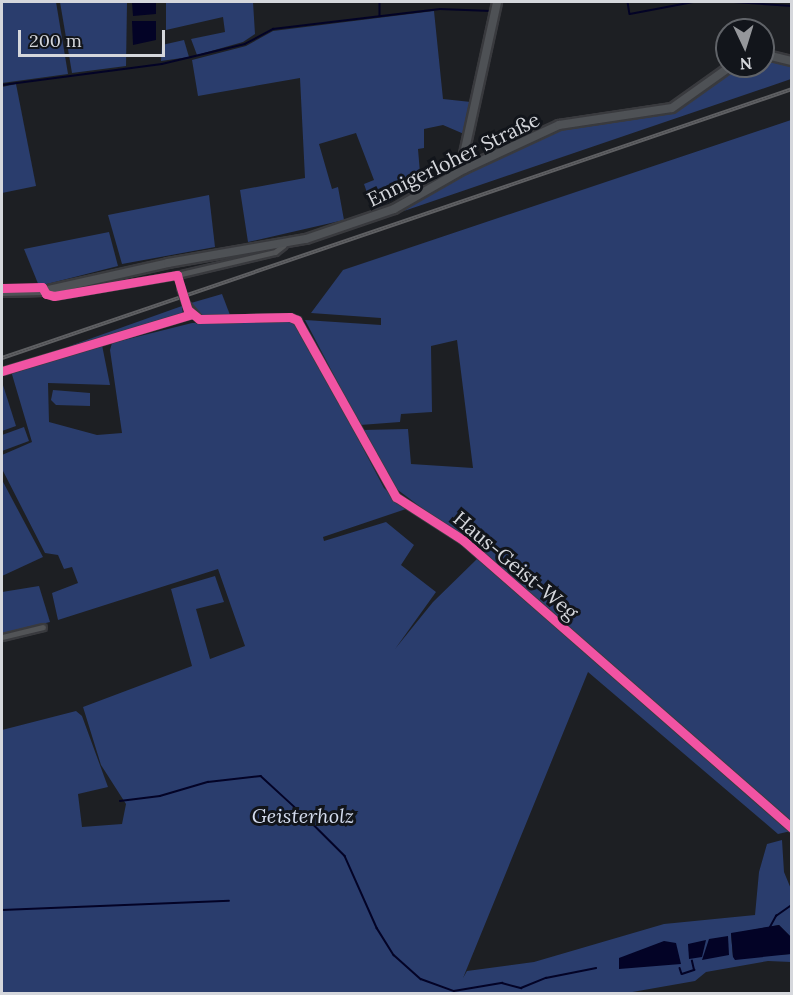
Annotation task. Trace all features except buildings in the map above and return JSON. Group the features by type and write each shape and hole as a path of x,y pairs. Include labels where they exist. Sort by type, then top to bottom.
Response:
{"main road":[{"path":"464,169 462,163 498,2"},
{"path":"775,57 792,61"},
{"name":"Ennigerloher Straße","path":"2,292 44,291 168,263 284,245 381,215 464,169 571,121 672,108 715,77"}],"street":[{"path":"44,291 54,296 177,275 275,252 284,245"},
{"path":"2,371 192,314 186,304 177,275"},
{"name":"Haus-Geist-Weg","path":"192,314 199,319 290,317 297,320 396,497 463,540 792,828"},
{"path":"2,637 43,627"}],"green space":[{"path":"2,2 56,2 68,74 2,83"},
{"path":"60,2 127,2 126,66 72,73"},
{"path":"166,2 253,2 255,34 243,42 197,55 191,39 225,32 223,17 166,30"},
{"path":"434,11 443,99 471,102 464,134 443,125 424,129 424,148 418,149 421,185 373,210 364,184 374,180 356,133 319,144 332,189 338,187 344,220 248,242 240,190 305,178 300,78 198,96 192,60 246,46 273,31"},
{"path":"184,40 189,57 161,61 162,45"},
{"path":"775,60 791,65 791,79 404,211 441,186 555,129 589,121 667,113 683,107 722,78 775,78"},
{"path":"16,84 36,186 2,193 2,87"},
{"path":"791,120 791,825 480,552 390,484 362,430 408,429 411,464 473,468 457,340 431,346 432,412 401,414 400,422 360,425 305,320 381,325 381,318 311,313 343,270"},
{"path":"209,195 215,247 122,264 108,215"},
{"path":"109,232 118,266 39,286 24,249"},
{"path":"222,294 230,315 200,316 194,311 191,303"},
{"path":"182,306 183,315 67,347"},
{"name":"Geisterholz","path":"289,320 297,323 384,488 406,509 323,537 324,541 386,522 414,545 401,565 436,592 395,649 433,602 478,558 791,831 778,834 588,672 463,978 467,971 534,962 664,924 755,915 759,872 767,844 782,840 784,872 791,889 791,937 779,925 731,934 733,957 791,954 791,962 768,961 706,972 695,981 621,994 2,993 2,730 76,711 82,716 108,787 78,794 82,827 122,824 126,804 101,765 83,707 192,666 171,589 215,576 224,602 196,609 210,659 245,646 218,569 58,620 52,593 78,583 72,567 64,569 58,555 45,553 2,469 2,455 32,442 11,371 102,345 110,385 48,383 49,422 97,435 122,433 110,350 112,343 192,323"},
{"path":"2,382 16,426 2,431"},
{"path":"53,390 90,393 90,406 56,405 51,400"},
{"path":"24,427 29,441 2,451 2,435"},
{"path":"2,480 43,557 2,576"},
{"path":"39,586 50,622 2,634 2,592"}],"shaded area":[{"path":"132,2 156,2 156,14 133,16"},
{"path":"132,21 156,21 156,40 133,45"},
{"path":"779,925 791,937 791,954 735,960 731,933"},
{"path":"728,936 729,955 702,960 709,939"},
{"path":"706,940 702,957 689,959 688,944"},
{"path":"664,941 676,943 681,964 619,969 619,958"}],"waterway":[{"path":"380,2 380,16"},
{"path":"2,85 162,64 245,44 273,29 440,9 491,11 493,2"},
{"path":"628,2 630,14 693,2"},
{"path":"734,2 792,6"},
{"path":"698,85 715,72"},
{"path":"304,322 349,408"},
{"path":"120,801 160,796 208,782 261,776 298,810"},
{"path":"304,815 345,856 377,928 394,955 421,979 454,991 502,983 521,988 546,978 596,968"},
{"path":"2,910 229,901"},
{"path":"770,927 776,916 792,905"},
{"path":"680,968 682,974 694,970 692,961"}],"railway":[{"path":"2,358 792,89"}],"cycle path":[{"path":"2,288 42,287 46,294 54,296 177,275 188,310 199,319 290,317 297,320 396,497 463,540 792,828"},
{"path":"2,371 192,314"}]}
